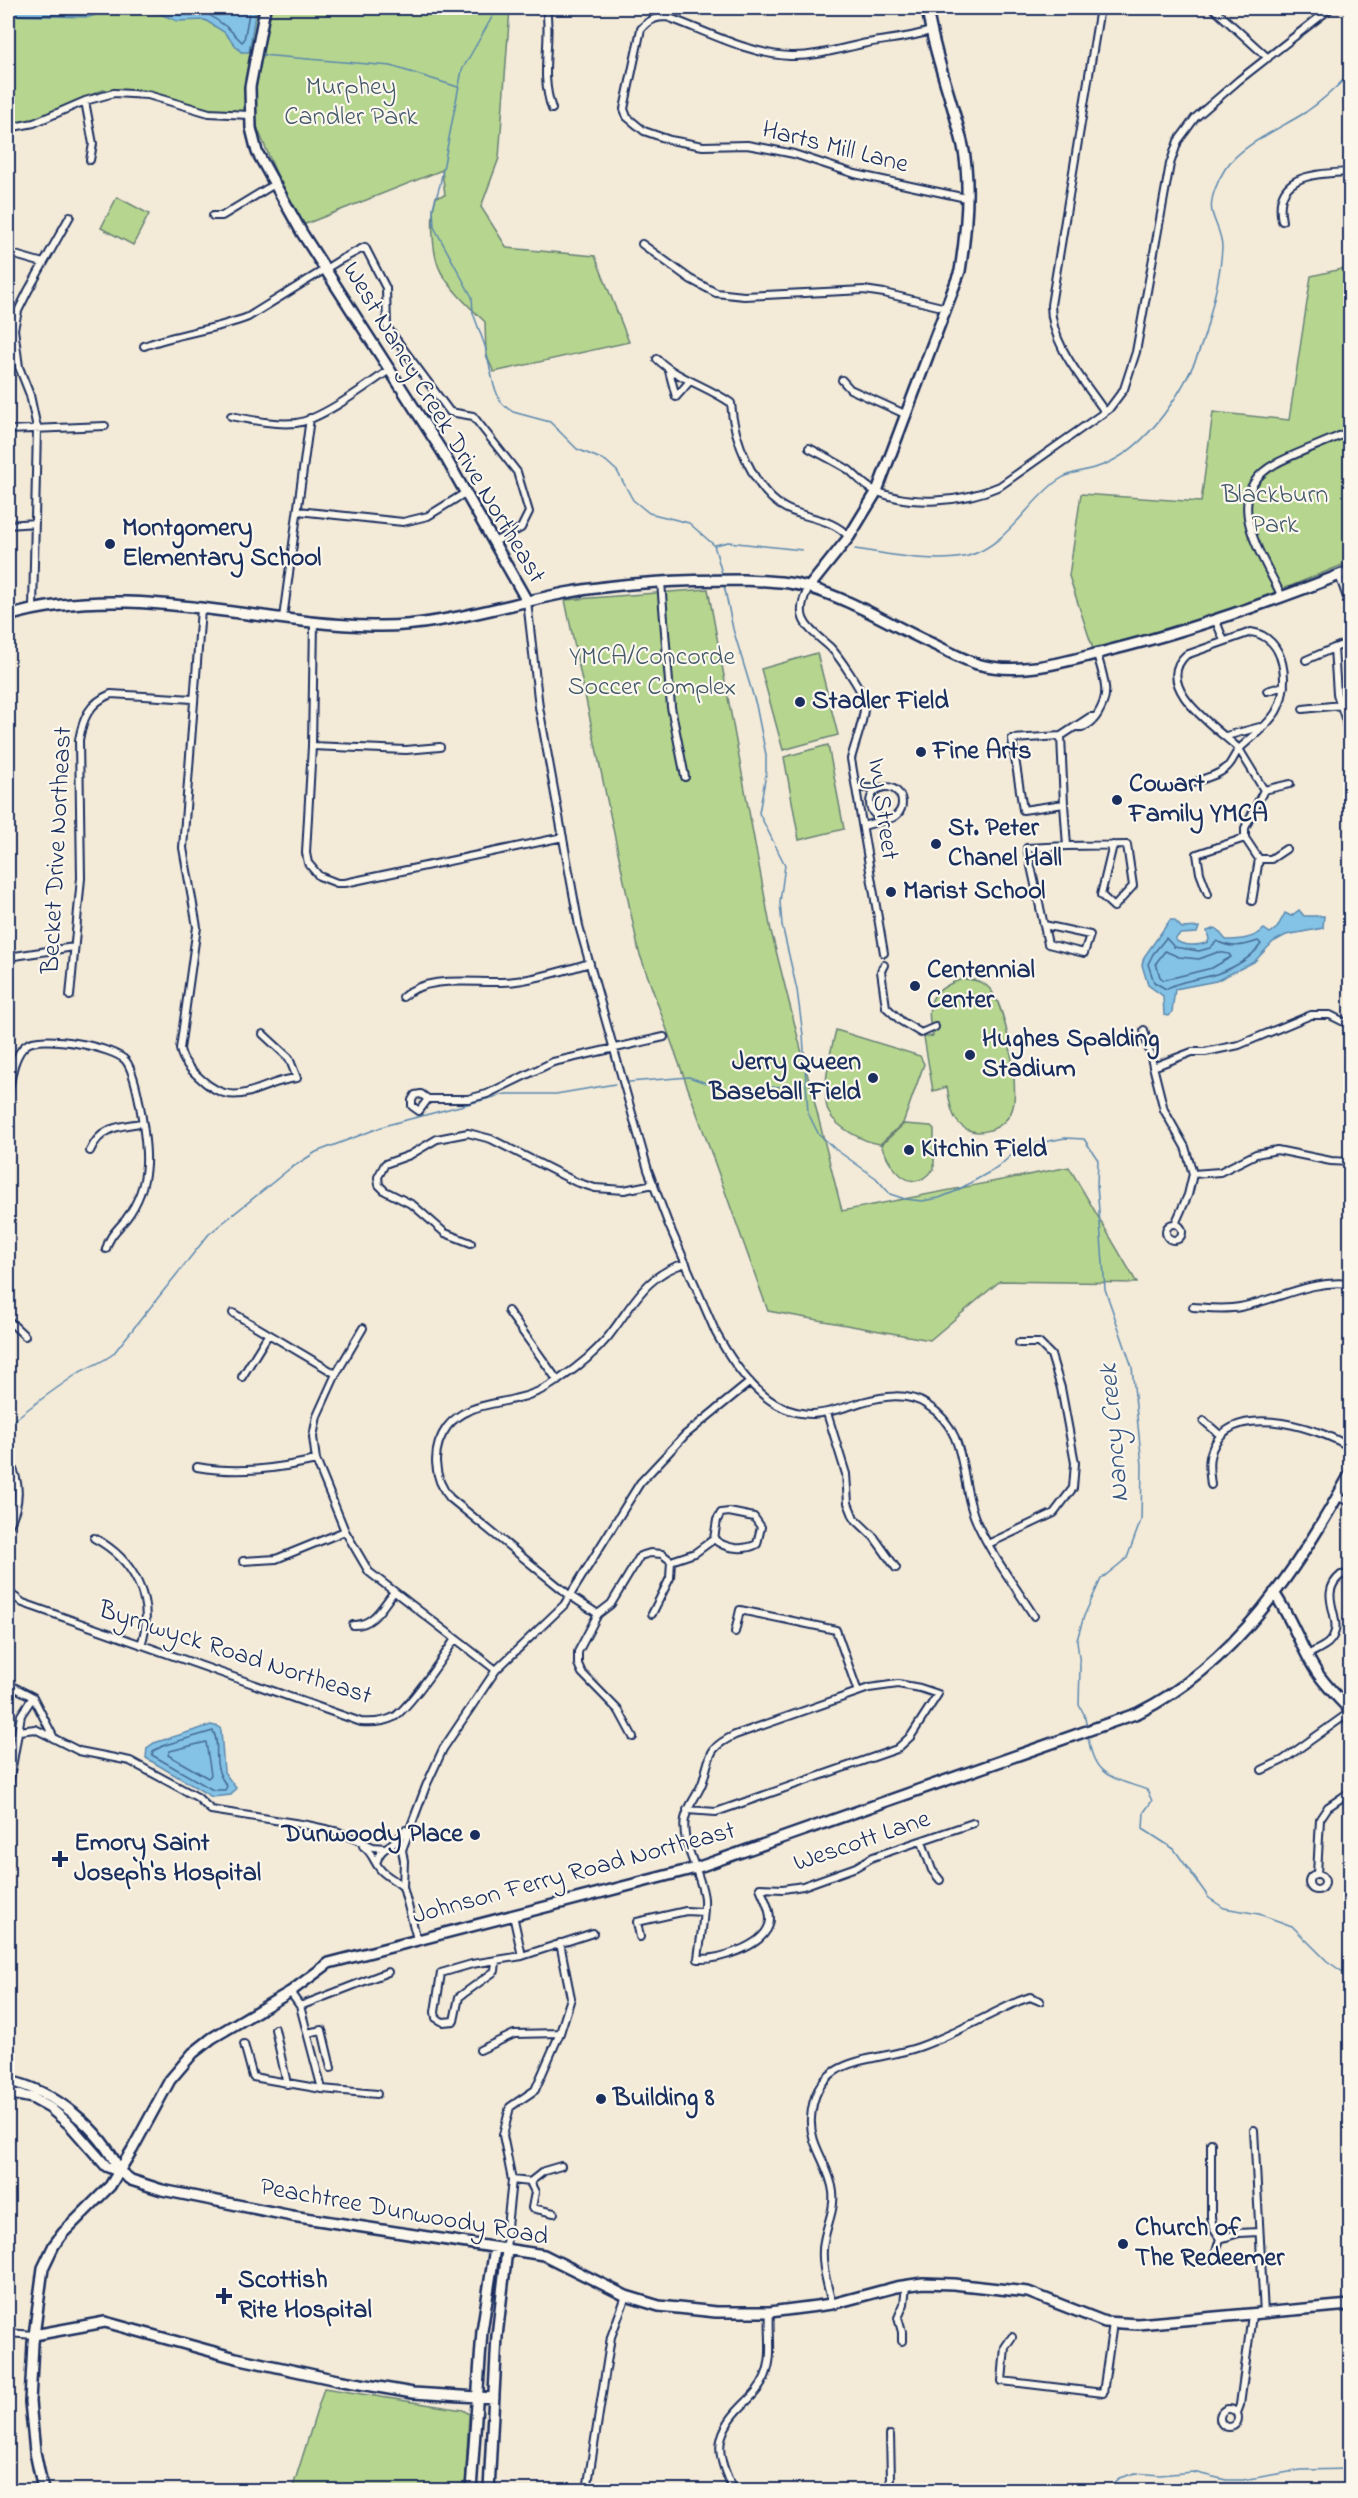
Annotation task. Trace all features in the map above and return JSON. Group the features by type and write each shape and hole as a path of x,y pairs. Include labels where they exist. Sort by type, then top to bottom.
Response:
{"main road":[{"name":"West Nancy Creek Drive Northeast","path":"265,8 250,87 249,115 257,152 273,185 443,453 527,601"},
{"path":"809,587 849,537 877,491 954,290 961,262 966,198 963,148 930,31 927,8"},
{"path":"8,616 33,609 89,602 143,603 374,627 404,625 628,584 769,581 809,587 863,609 975,663 1006,670 1047,666 1216,621 1350,571"},
{"name":"Johnson Ferry Road Northeast","path":"43,2490 30,2402 34,2335 43,2268 54,2245 63,2233 110,2186 120,2172 156,2102 180,2065 212,2038 290,1992 329,1963 696,1868 1076,1737 1138,1713 1175,1694 1234,1644 1274,1593 1338,1497 1350,1474"},
{"path":"1274,1593 1286,1611 1316,1671 1350,1711"},
{"path":"8,2081 35,2089 65,2106 113,2156 120,2172"},
{"name":"Peachtree Dunwoody Road","path":"8,2093 32,2098 50,2108 74,2128 106,2166 132,2180 162,2190 292,2216 544,2255 626,2296 659,2306 690,2311 770,2312 832,2304 879,2290 953,2283 1009,2288 1040,2295 1092,2318 1113,2323 1138,2324 1350,2305"},
{"path":"471,2490 482,2331 495,2247"},
{"path":"489,2490 500,2293 507,2250"},
{"path":"34,2335 105,2322 236,2358 305,2374 413,2393 494,2398"}],"street":[{"path":"546,8 548,34 544,69 552,109"},
{"path":"992,8 1011,10"},
{"path":"1100,8 1051,304 1051,322 1064,352 1105,412"},
{"path":"1213,8 1268,57"},
{"path":"809,448 850,471 868,487 877,491 904,498 947,501 986,492 1000,486 1105,412 1124,389 1137,352 1159,216 1170,164 1178,141 1195,118 1330,8"},
{"name":"Harts Mill Lane","path":"930,31 825,53 788,56 743,46 667,16 657,17 648,21 641,29 624,109 627,117 638,128 670,140 705,146 747,145 764,148 794,154 855,174 966,198"},
{"path":"8,128 34,123 85,101 106,95 133,93 148,95 209,113 249,115"},
{"path":"85,101 93,144 90,160"},
{"path":"1282,221 1282,198 1288,187 1296,180 1312,175 1350,172"},
{"path":"213,216 222,216 273,185"},
{"path":"33,609 37,428 30,395 19,368 14,329 18,311 70,216"},
{"path":"642,244 690,279 716,293 744,296 864,290 946,308"},
{"path":"144,346 176,335 235,322 262,310 365,247 386,288 387,327 450,412 473,416 516,472 529,512 521,528 494,542"},
{"path":"8,253 43,263"},
{"path":"657,359 669,371 730,403 739,446 751,471 769,494 786,508 819,518 844,531 849,537"},
{"path":"231,416 277,423 299,423 328,409 391,369"},
{"path":"669,371 676,397 690,381"},
{"path":"842,380 850,389 907,415"},
{"path":"283,618 310,418"},
{"path":"8,430 105,426"},
{"path":"1281,597 1253,535 1247,513 1248,491 1252,483 1273,465 1350,431"},
{"path":"298,511 403,522 428,516 465,493"},
{"path":"8,525 35,523"},
{"path":"1338,575 1350,606"},
{"path":"661,582 671,708 685,777"},
{"name":"Ivy Street","path":"809,587 802,600 802,614 806,627 832,649 864,699 864,716 857,732 851,759 884,953"},
{"name":"West Nancy Creek Drive Northeast","path":"527,601 535,676 579,926 637,1138 716,1333 725,1350 750,1382 762,1395 778,1404 810,1414 827,1413 879,1397 910,1397 928,1405 943,1418 954,1432 960,1447 972,1511 988,1544 1034,1616"},
{"path":"201,609 183,848 197,927 180,1049 183,1059 192,1071 212,1088 228,1094 246,1093 267,1088 287,1079 297,1078 289,1058 263,1034"},
{"path":"1216,621 1224,641"},
{"path":"314,622 312,746 306,853 312,870 327,880 345,883 563,837"},
{"path":"1193,783 1218,773 1229,765 1239,748 1275,712 1284,686 1284,669 1270,638 1261,633 1251,632 1186,656 1180,661 1177,676 1185,699 1196,712 1239,748 1264,790"},
{"path":"1306,660 1350,642"},
{"path":"1334,648 1337,694 1348,721 1350,751"},
{"path":"1064,804 1023,810 1012,739 1061,735 1084,726 1095,717 1104,700 1106,688 1097,654"},
{"path":"1267,691 1284,686"},
{"name":"Becket Drive Northeast","path":"70,996 81,878 79,740 82,720 99,699 111,694 193,699"},
{"path":"1303,709 1341,705"},
{"path":"1226,736 1262,726"},
{"path":"1061,735 1067,846"},
{"path":"312,746 406,750 440,747"},
{"path":"1264,790 1290,784"},
{"path":"882,788 874,794 871,804 878,817 888,819"},
{"path":"856,789 882,788 897,791 902,800 897,814 863,826"},
{"path":"1252,901 1259,859 1245,838 1245,828 1264,790"},
{"path":"1208,894 1200,873 1197,854 1245,838"},
{"path":"1044,925 1090,935 1084,953 1048,944 1027,848 1067,846 1113,845 1127,845 1133,886 1114,908 1101,895 1113,845"},
{"path":"1259,859 1270,859 1286,849"},
{"path":"8,957 74,947"},
{"path":"403,998 414,988 423,985 517,981 590,963"},
{"path":"884,965 881,971 886,1007 901,1021 921,1033 935,1027"},
{"path":"1153,1067 1192,1052 1205,1052 1239,1045 1311,1016 1330,1015 1350,1025"},
{"path":"1144,1030 1164,1110 1185,1147 1193,1174 1188,1195 1175,1224"},
{"path":"428,1100 468,1099 487,1094 553,1062 664,1037"},
{"path":"8,1096 18,1056 27,1044 33,1041 43,1040 104,1048 125,1060 133,1074 146,1164 142,1191 132,1211 109,1239 106,1249"},
{"path":"90,1151 96,1139 105,1131 141,1123"},
{"path":"471,1243 445,1233 413,1205 385,1191 379,1185 378,1177 385,1164 410,1155 436,1139 468,1133 491,1139 576,1182 595,1188 624,1190 654,1184"},
{"path":"1193,1174 1220,1172 1256,1154 1277,1150 1330,1161 1350,1162"},
{"path":"598,1614 569,1595 450,1498 441,1488 435,1463 446,1429 454,1419 491,1403 526,1396 558,1381 594,1352 654,1278 669,1268 686,1263"},
{"path":"1193,1306 1220,1309 1238,1307 1308,1287 1331,1283 1350,1284"},
{"path":"508,1311 558,1381"},
{"path":"233,1313 336,1374"},
{"path":"8,1320 25,1336"},
{"path":"363,1328 320,1407 312,1437 316,1460 345,1531 363,1565 393,1593 496,1670"},
{"path":"242,1377 268,1335"},
{"path":"988,1544 1054,1513 1073,1488 1075,1463 1061,1388 1051,1355 1040,1343 1019,1343"},
{"path":"417,1939 403,1887 402,1852 412,1819 443,1749 496,1670 550,1620 569,1595 640,1483 685,1435 750,1382"},
{"path":"827,1413 846,1474 848,1503 854,1518 874,1537 896,1568"},
{"path":"1204,1421 1220,1435"},
{"path":"1211,1485 1210,1457 1220,1435 1238,1424 1276,1423 1324,1433 1350,1447"},
{"path":"8,1459 16,1476 19,1492 8,1527"},
{"path":"197,1467 247,1471 316,1460"},
{"path":"1338,1497 1350,1502"},
{"path":"671,1561 695,1553 714,1539 717,1520 721,1513 729,1512 754,1517 761,1527 757,1544 748,1549 721,1545 714,1539"},
{"path":"243,1561 276,1559 345,1531"},
{"path":"94,1538 110,1547 119,1557 131,1571 144,1596 147,1624 141,1645"},
{"path":"633,1737 619,1712 589,1682 578,1664 578,1652 598,1614 611,1604 640,1556 650,1552 662,1554 671,1561"},
{"path":"652,1614 670,1578 671,1561"},
{"path":"1308,1655 1328,1643 1332,1637 1335,1624 1330,1600 1331,1585 1341,1575 1350,1574"},
{"name":"Byrnwyck Road Northeast","path":"8,1592 23,1603 361,1722 371,1723 394,1717 406,1705 455,1639"},
{"path":"353,1625 363,1624 372,1619 393,1593"},
{"path":"735,1632 740,1610 836,1630 858,1692"},
{"path":"8,1684 33,1696 54,1739"},
{"path":"898,1684 938,1694 912,1736 897,1749 716,1812 687,1810 703,1782 705,1765 713,1749 721,1741 858,1692 885,1685 898,1684"},
{"path":"8,1791 21,1714 33,1696"},
{"path":"1262,1770 1283,1760 1350,1711"},
{"path":"19,1731 35,1730 79,1751 130,1761 197,1797 211,1810 307,1824 339,1832 373,1847 402,1852"},
{"path":"1317,1874 1320,1819 1328,1807 1350,1792"},
{"name":"Wescott Lane","path":"687,1810 684,1822 686,1839 704,1899 698,1959 708,1960 728,1955 760,1937 769,1926 769,1915 760,1888 783,1889 803,1886 856,1867 873,1857 973,1823"},
{"path":"377,1862 379,1853 400,1839 412,1819"},
{"path":"354,1839 371,1851 380,1870 394,1878 403,1887"},
{"path":"922,1842 932,1870 940,1880"},
{"path":"640,1936 637,1922 686,1911 703,1912"},
{"path":"513,1915 522,1956"},
{"path":"496,1961 495,1971 459,1998 454,2021 443,2022 436,2018 441,1973 472,1964 522,1956 592,1933"},
{"path":"507,2250 506,2236 512,2180 503,2135 510,2108 535,2090 560,2033 571,1998 560,1943"},
{"path":"300,2007 387,1972"},
{"path":"290,1992 300,2007 322,2089"},
{"path":"832,2304 822,2255 833,2208 833,2192 830,2178 814,2144 811,2126 813,2106 825,2079 848,2063 919,2047 1018,2001 1030,1998 1040,2001"},
{"path":"275,2029 287,2084"},
{"path":"308,2033 322,2030 331,2068"},
{"path":"480,2050 514,2034 560,2033"},
{"path":"244,2044 253,2077 322,2089 377,2094"},
{"path":"1254,2130 1264,2314"},
{"path":"1211,2144 1210,2217 1213,2228 1220,2239"},
{"path":"512,2180 530,2182 544,2171 561,2166"},
{"path":"530,2182 535,2192 532,2208 554,2213"},
{"path":"1220,2239 1239,2233 1258,2232"},
{"path":"495,2247 506,2236"},
{"path":"1213,2261 1220,2239"},
{"path":"902,2341 898,2318 904,2304 906,2286"},
{"path":"587,2490 611,2337 626,2296"},
{"path":"733,2490 722,2466 720,2444 728,2422 756,2392 766,2375 771,2356 770,2312"},
{"path":"1237,2413 1252,2314"},
{"path":"1012,2337 1005,2347 1002,2381 1103,2393 1113,2323"},
{"path":"8,2333 34,2335"},
{"path":"888,2490 891,2479 890,2435"}],"green space":[{"name":"Murphey Candler Park","path":"8,8 510,8 499,158 481,207 507,248 595,256 629,342 494,372 486,355 485,322 450,286 438,265 433,235 433,214 436,197 445,195 442,170 303,225 285,195 250,110 227,113 142,90 103,90 73,102 41,122 8,127"},
{"path":"117,197 149,214 133,245 101,228"},
{"name":"Blackburn Park","path":"1350,267 1350,562 1214,617 1093,649 1069,576 1081,494 1201,502 1213,412 1289,420 1311,276"},
{"name":"YMCA/Concorde Soccer Complex","path":"708,589 771,931 842,1211 1069,1167 1137,1283 1000,1281 930,1340 768,1311 639,952 565,600"},
{"name":"Stadler Field","path":"817,653 838,735 783,750 761,669"},
{"path":"828,745 844,829 799,840 784,757"},
{"name":"Hughes Spalding Stadium","path":"962,979 973,980 988,987 1000,1009 1009,1044 1014,1080 1013,1107 1003,1122 987,1131 978,1132 961,1126 952,1111 947,1087 933,1091 924,1037 933,1036 929,1015 936,993"},
{"name":"Jerry Queen Baseball Field","path":"836,1030 920,1056 924,1064 903,1123 880,1144 852,1133 838,1124 829,1113 826,1084"},
{"name":"Kitchin Field","path":"904,1124 931,1126 934,1129 934,1169 922,1179 915,1181 896,1171 881,1145"},
{"path":"324,2388 463,2410 469,2414 465,2490 292,2490"}],"water":[{"path":"8,8 119,8 89,17 8,15"},
{"path":"146,8 256,8 249,52 241,52 224,32 205,20 177,21"},
{"path":"1299,910 1304,916 1324,916 1323,928 1286,935 1273,942 1254,962 1216,981 1175,989 1172,1012 1169,1016 1164,1015 1163,996 1148,985 1142,965 1144,957 1170,920 1174,920 1182,928 1199,927 1197,933 1180,934 1175,939 1186,945 1195,945 1208,942 1207,931 1216,928 1226,940 1251,937 1264,929 1270,933 1277,928 1285,913 1291,916"},
{"path":"211,1725 221,1730 224,1772 236,1788 231,1795 212,1797 146,1758 147,1748 154,1743"}],"waterway":[{"name":"Nancy Creek","path":"508,8 495,12 462,70 440,185 433,208 434,227 472,297 473,313 485,346 494,386 500,401 513,412 550,422 577,449 606,461 617,471 633,500 649,513 689,523 714,545 723,577"},
{"path":"261,55 391,66 458,87"},
{"path":"855,549 927,559 955,558 982,551 1005,534 1057,481 1108,463 1126,453 1142,439 1158,422 1184,383 1202,342 1213,305 1220,266 1222,242 1211,207 1222,173 1241,152 1312,108 1350,73"},
{"path":"715,545 728,542 802,550"},
{"name":"Nancy Creek","path":"724,585 733,629 756,705 766,755 766,774 759,813 785,865 780,902 782,925 797,990 803,1035 808,1113 818,1133 835,1149 876,1178 890,1194 922,1201 954,1192 997,1168 1016,1151 1034,1144 1065,1138 1084,1139 1098,1160 1097,1185 1105,1289 1132,1367 1142,1465 1141,1520 1127,1558 1101,1579 1084,1616 1077,1640 1080,1666 1079,1705 1087,1727"},
{"path":"629,1082 689,1077 726,1090 804,1085"},
{"path":"8,1425 80,1372 113,1354 209,1234 288,1170 316,1152 387,1125 506,1094 556,1094 615,1084"},
{"name":"Nancy Creek","path":"1088,1735 1094,1760 1106,1774 1147,1790 1152,1801 1144,1812 1143,1829 1174,1849 1209,1898 1224,1908 1259,1914 1292,1926 1327,1961 1350,1977"},
{"path":"1105,2490 1119,2478 1135,2473 1160,2475 1193,2472 1226,2480 1243,2480 1301,2470 1350,2469"}],"place":[{"name":"Montgomery Elementary School","path":"110,544"},
{"name":"Stadler Field","path":"800,702"},
{"name":"Fine Arts","path":"921,752"},
{"name":"Cowart Family YMCA","path":"1117,800"},
{"name":"St. Peter Chanel Hall","path":"936,844"},
{"name":"Marist School","path":"891,892"},
{"name":"Centennial Center","path":"915,986"},
{"name":"Hughes Spalding Stadium","path":"970,1055"},
{"name":"Jerry Queen Baseball Field","path":"873,1078"},
{"name":"Kitchin Field","path":"909,1150"},
{"name":"Dunwoody Place","path":"475,1835"},
{"name":"Emory Saint Joseph's Hospital","path":"60,1859"},
{"name":"Building 8","path":"601,2099"},
{"name":"Church of The Redeemer","path":"1123,2244"},
{"name":"Scottish Rite Hospital","path":"224,2296"}]}
